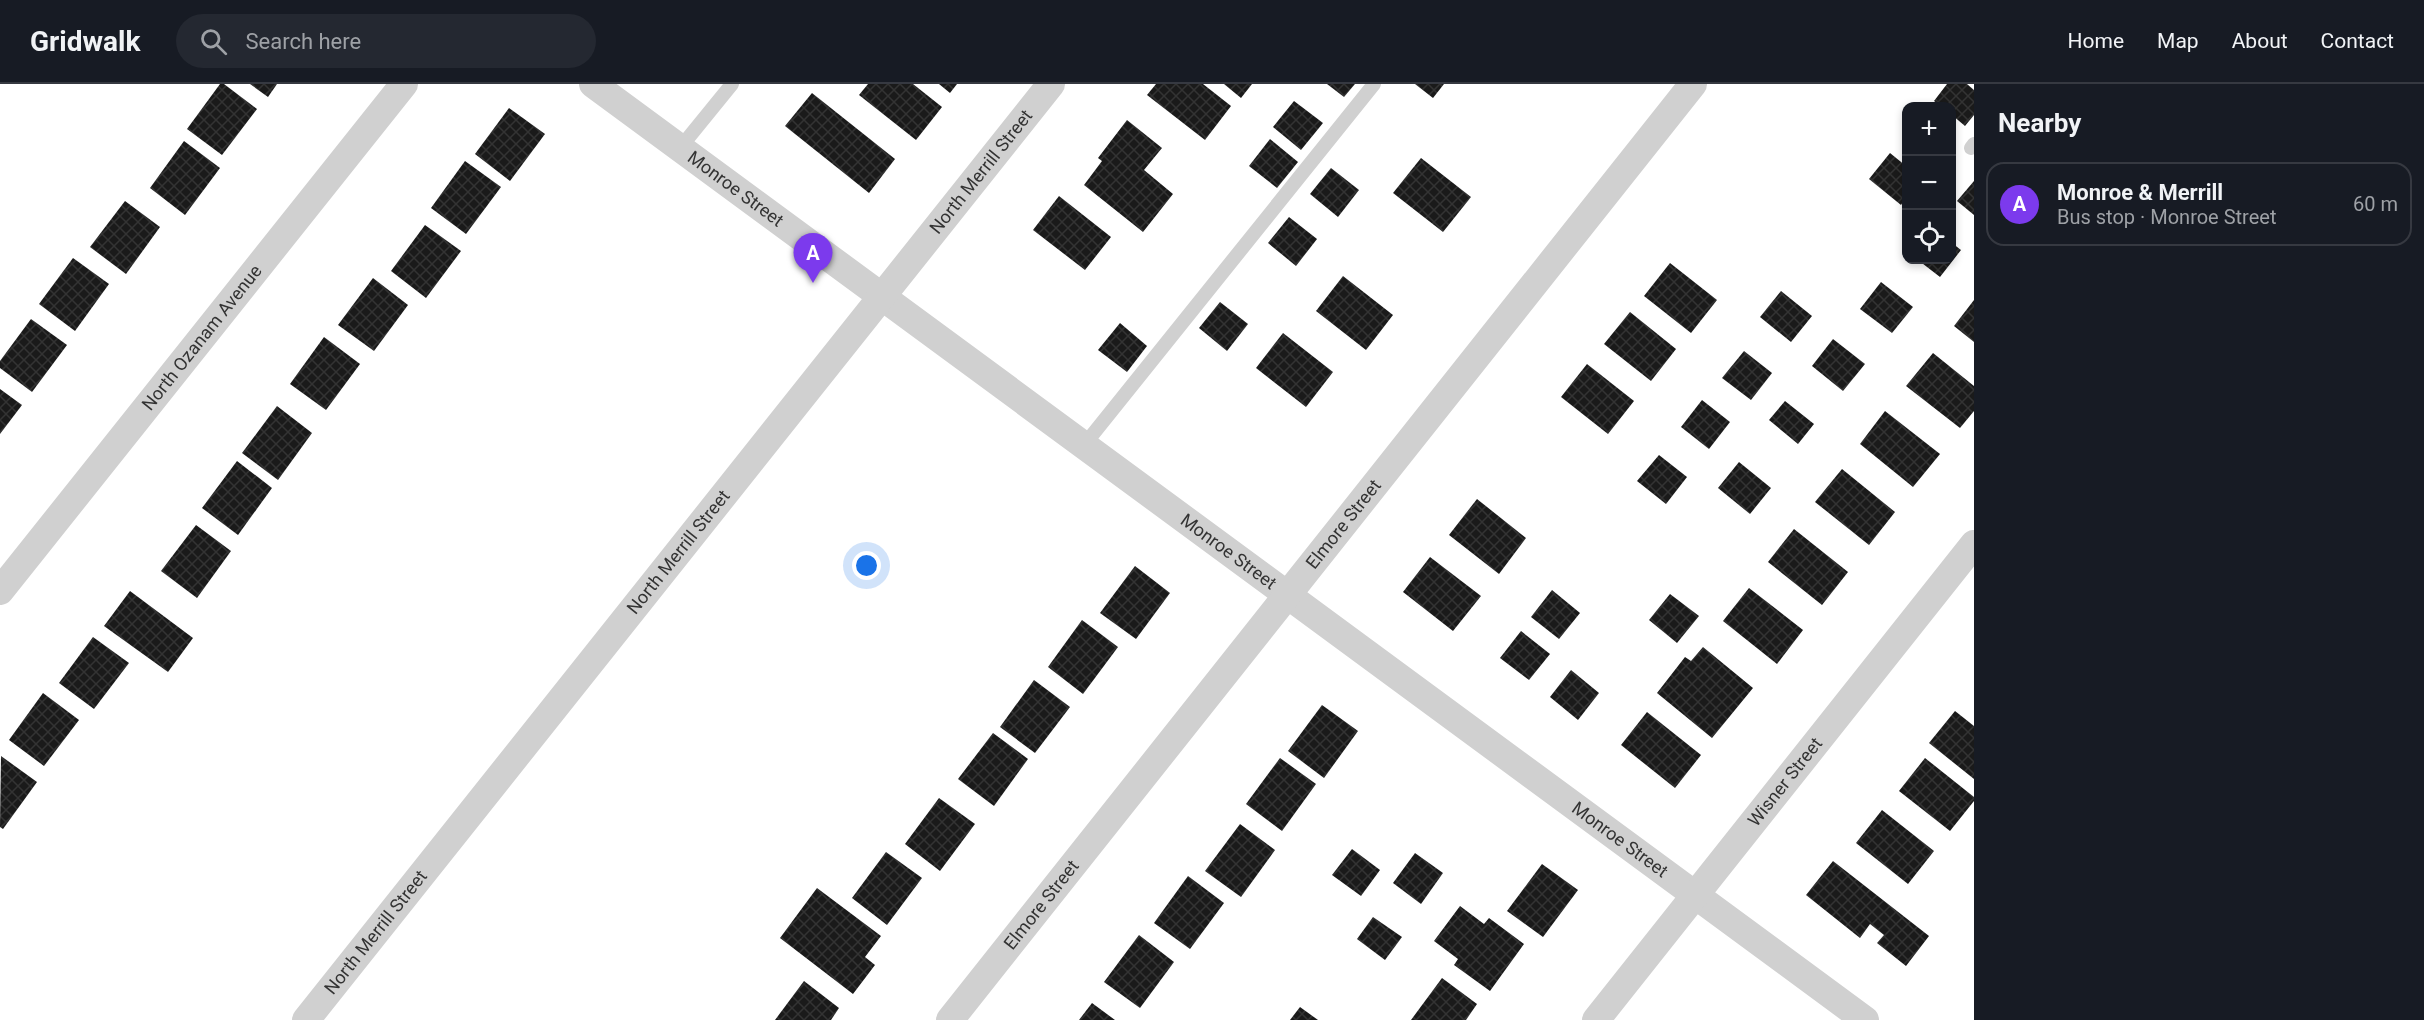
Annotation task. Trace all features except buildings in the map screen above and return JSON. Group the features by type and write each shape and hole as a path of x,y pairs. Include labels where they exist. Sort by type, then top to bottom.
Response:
{"street":[{"name":"North Ozanam Avenue","path":"0,591 404,84"},
{"name":"Monroe Street","path":"593,84 1290,594 1865,1020"},
{"name":"North Merrill Street","path":"306,1020 1051,84"},
{"name":"Elmore Street","path":"950,1020 1693,84"},
{"name":"Wisner Street","path":"1596,1020 1974,544"}],"lane":[{"path":"680,148 732,84"},
{"path":"1085,444 1374,84"}],"place":[{"name":"Monroe & Merrill","path":"813,283"}]}
